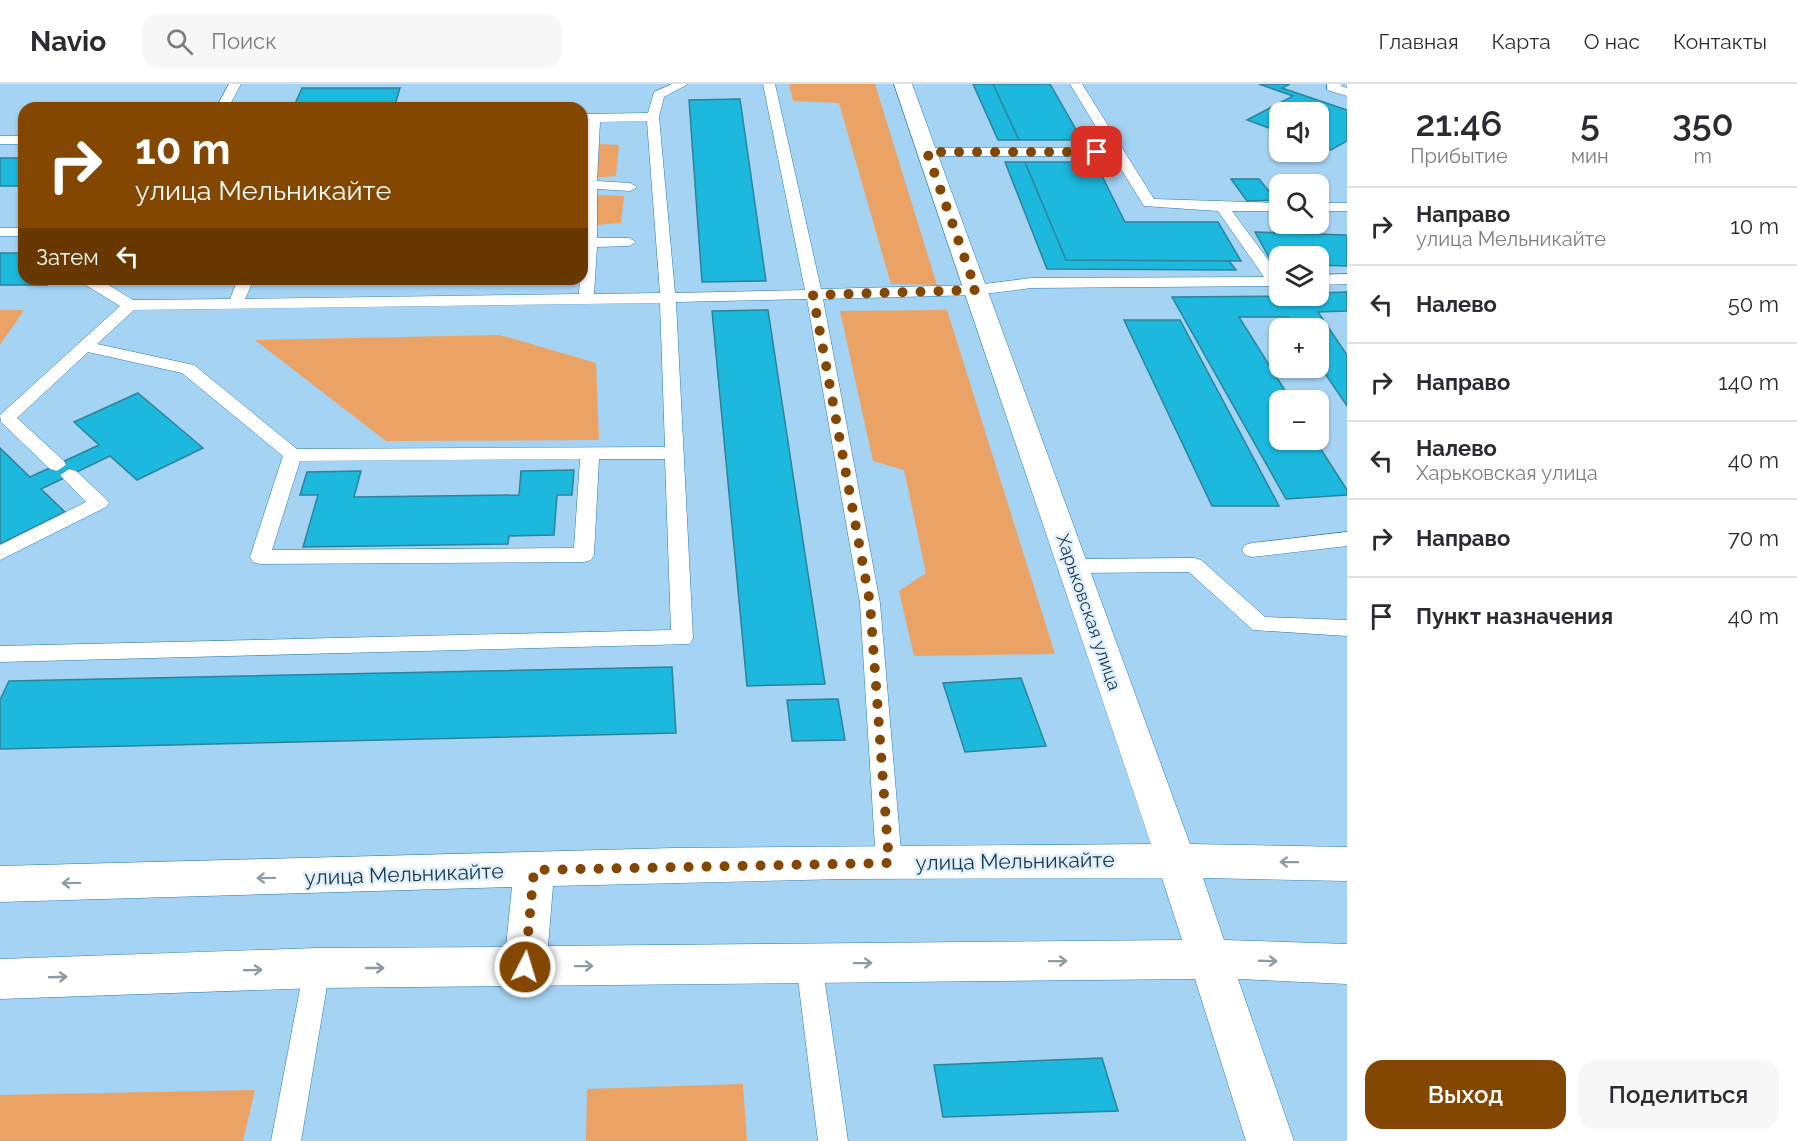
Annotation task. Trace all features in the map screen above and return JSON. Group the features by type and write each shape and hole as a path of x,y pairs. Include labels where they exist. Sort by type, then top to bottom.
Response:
{"main road":[{"name":"Харьковская улица","path":"903,84 1176,859 1270,1141"},
{"name":"улица Мельникайте","path":"0,884 889,863 1176,859 1347,864"},
{"path":"525,967 534,870"},
{"path":"0,978 317,968 1209,959 1347,964"}],"lane":[{"path":"225,102 235,84"},
{"path":"0,654 682,638 668,298 653,117 658,95 682,84"},
{"path":"769,84 813,295 870,603 889,863"},
{"path":"1076,84 1149,202 1222,207 1269,207"},
{"path":"1336,84 1331,87 1347,92"},
{"path":"588,271 590,185 588,118 653,117"},
{"path":"0,140 18,140"},
{"path":"927,152 1118,152"},
{"path":"590,185 630,187"},
{"path":"1222,207 1269,270"},
{"path":"1329,207 1347,207"},
{"path":"0,232 18,232"},
{"path":"590,243 629,242"},
{"path":"1329,280 1347,279"},
{"path":"96,285 130,305 813,295 976,290 1032,283 1269,281"},
{"path":"235,304 243,285"},
{"path":"586,299 587,285"},
{"path":"0,553 99,503 3,415 86,347 130,305"},
{"path":"86,347 188,369 293,455 673,453"},
{"path":"293,455 260,557 584,555 590,453"},
{"path":"1252,550 1347,539"},
{"path":"1073,566 1194,565 1260,625 1347,628"},
{"path":"809,963 833,1141"},
{"path":"286,1141 317,968"}],"shaded area":[{"path":"789,84 875,84 937,285 891,284 839,103 793,101"},
{"path":"598,144 619,145 616,176 594,178"},
{"path":"597,195 624,196 621,223 595,225"},
{"path":"0,310 24,310 0,345"},
{"path":"947,310 1055,654 914,656 899,591 926,573 904,470 873,461 840,311"},
{"path":"500,335 596,363 599,440 386,441 255,340"},
{"path":"743,1084 747,1141 586,1141 587,1089"},
{"path":"255,1090 243,1141 0,1141 0,1095"}],"building":[{"path":"973,84 993,84 1019,140 998,140"},
{"path":"993,84 1050,84 1082,140 1019,140"},
{"path":"1259,84 1290,84 1282,88 1323,102 1282,102 1293,96"},
{"path":"302,88 400,88 396,102 296,102"},
{"path":"740,99 766,281 702,282 689,100"},
{"path":"1329,104 1347,110 1347,141 1329,149"},
{"path":"1269,109 1269,128 1247,120"},
{"path":"0,158 18,158 18,186 0,186"},
{"path":"1005,162 1025,162 1066,260 1229,261 1236,270 1047,269"},
{"path":"1025,162 1095,162 1125,222 1218,222 1241,261 1066,260"},
{"path":"1231,179 1259,179 1269,191 1269,200 1247,201"},
{"path":"1255,232 1347,235 1347,266 1329,265 1329,246 1269,246 1269,258"},
{"path":"0,253 18,253 18,285 0,285"},
{"path":"1347,292 1347,311 1318,312 1322,318 1239,317 1269,365 1269,378 1277,378 1285,390 1269,390 1269,450 1321,450 1347,490 1347,495 1286,499 1172,297 1269,296 1269,306 1329,306 1329,293"},
{"path":"768,310 825,684 747,686 712,311"},
{"path":"1124,320 1180,320 1279,506 1212,506"},
{"path":"1329,328 1347,355 1347,406 1328,378"},
{"path":"138,393 203,448 137,480 110,456 41,489 65,512 0,544 0,448 30,477 99,445 74,422"},
{"path":"574,470 572,495 557,495 554,535 509,536 508,544 303,547 318,495 300,495 307,472 361,471 354,497 519,495 521,471"},
{"path":"672,667 676,733 0,749 0,700 9,681"},
{"path":"1021,678 1046,746 965,752 943,683"},
{"path":"838,699 845,740 792,741 787,700"},
{"path":"1102,1058 1118,1111 943,1117 934,1065"}],"route":[{"path":"525,967 534,870 889,863 870,603 813,295 976,290 927,152 1097,152"}]}
